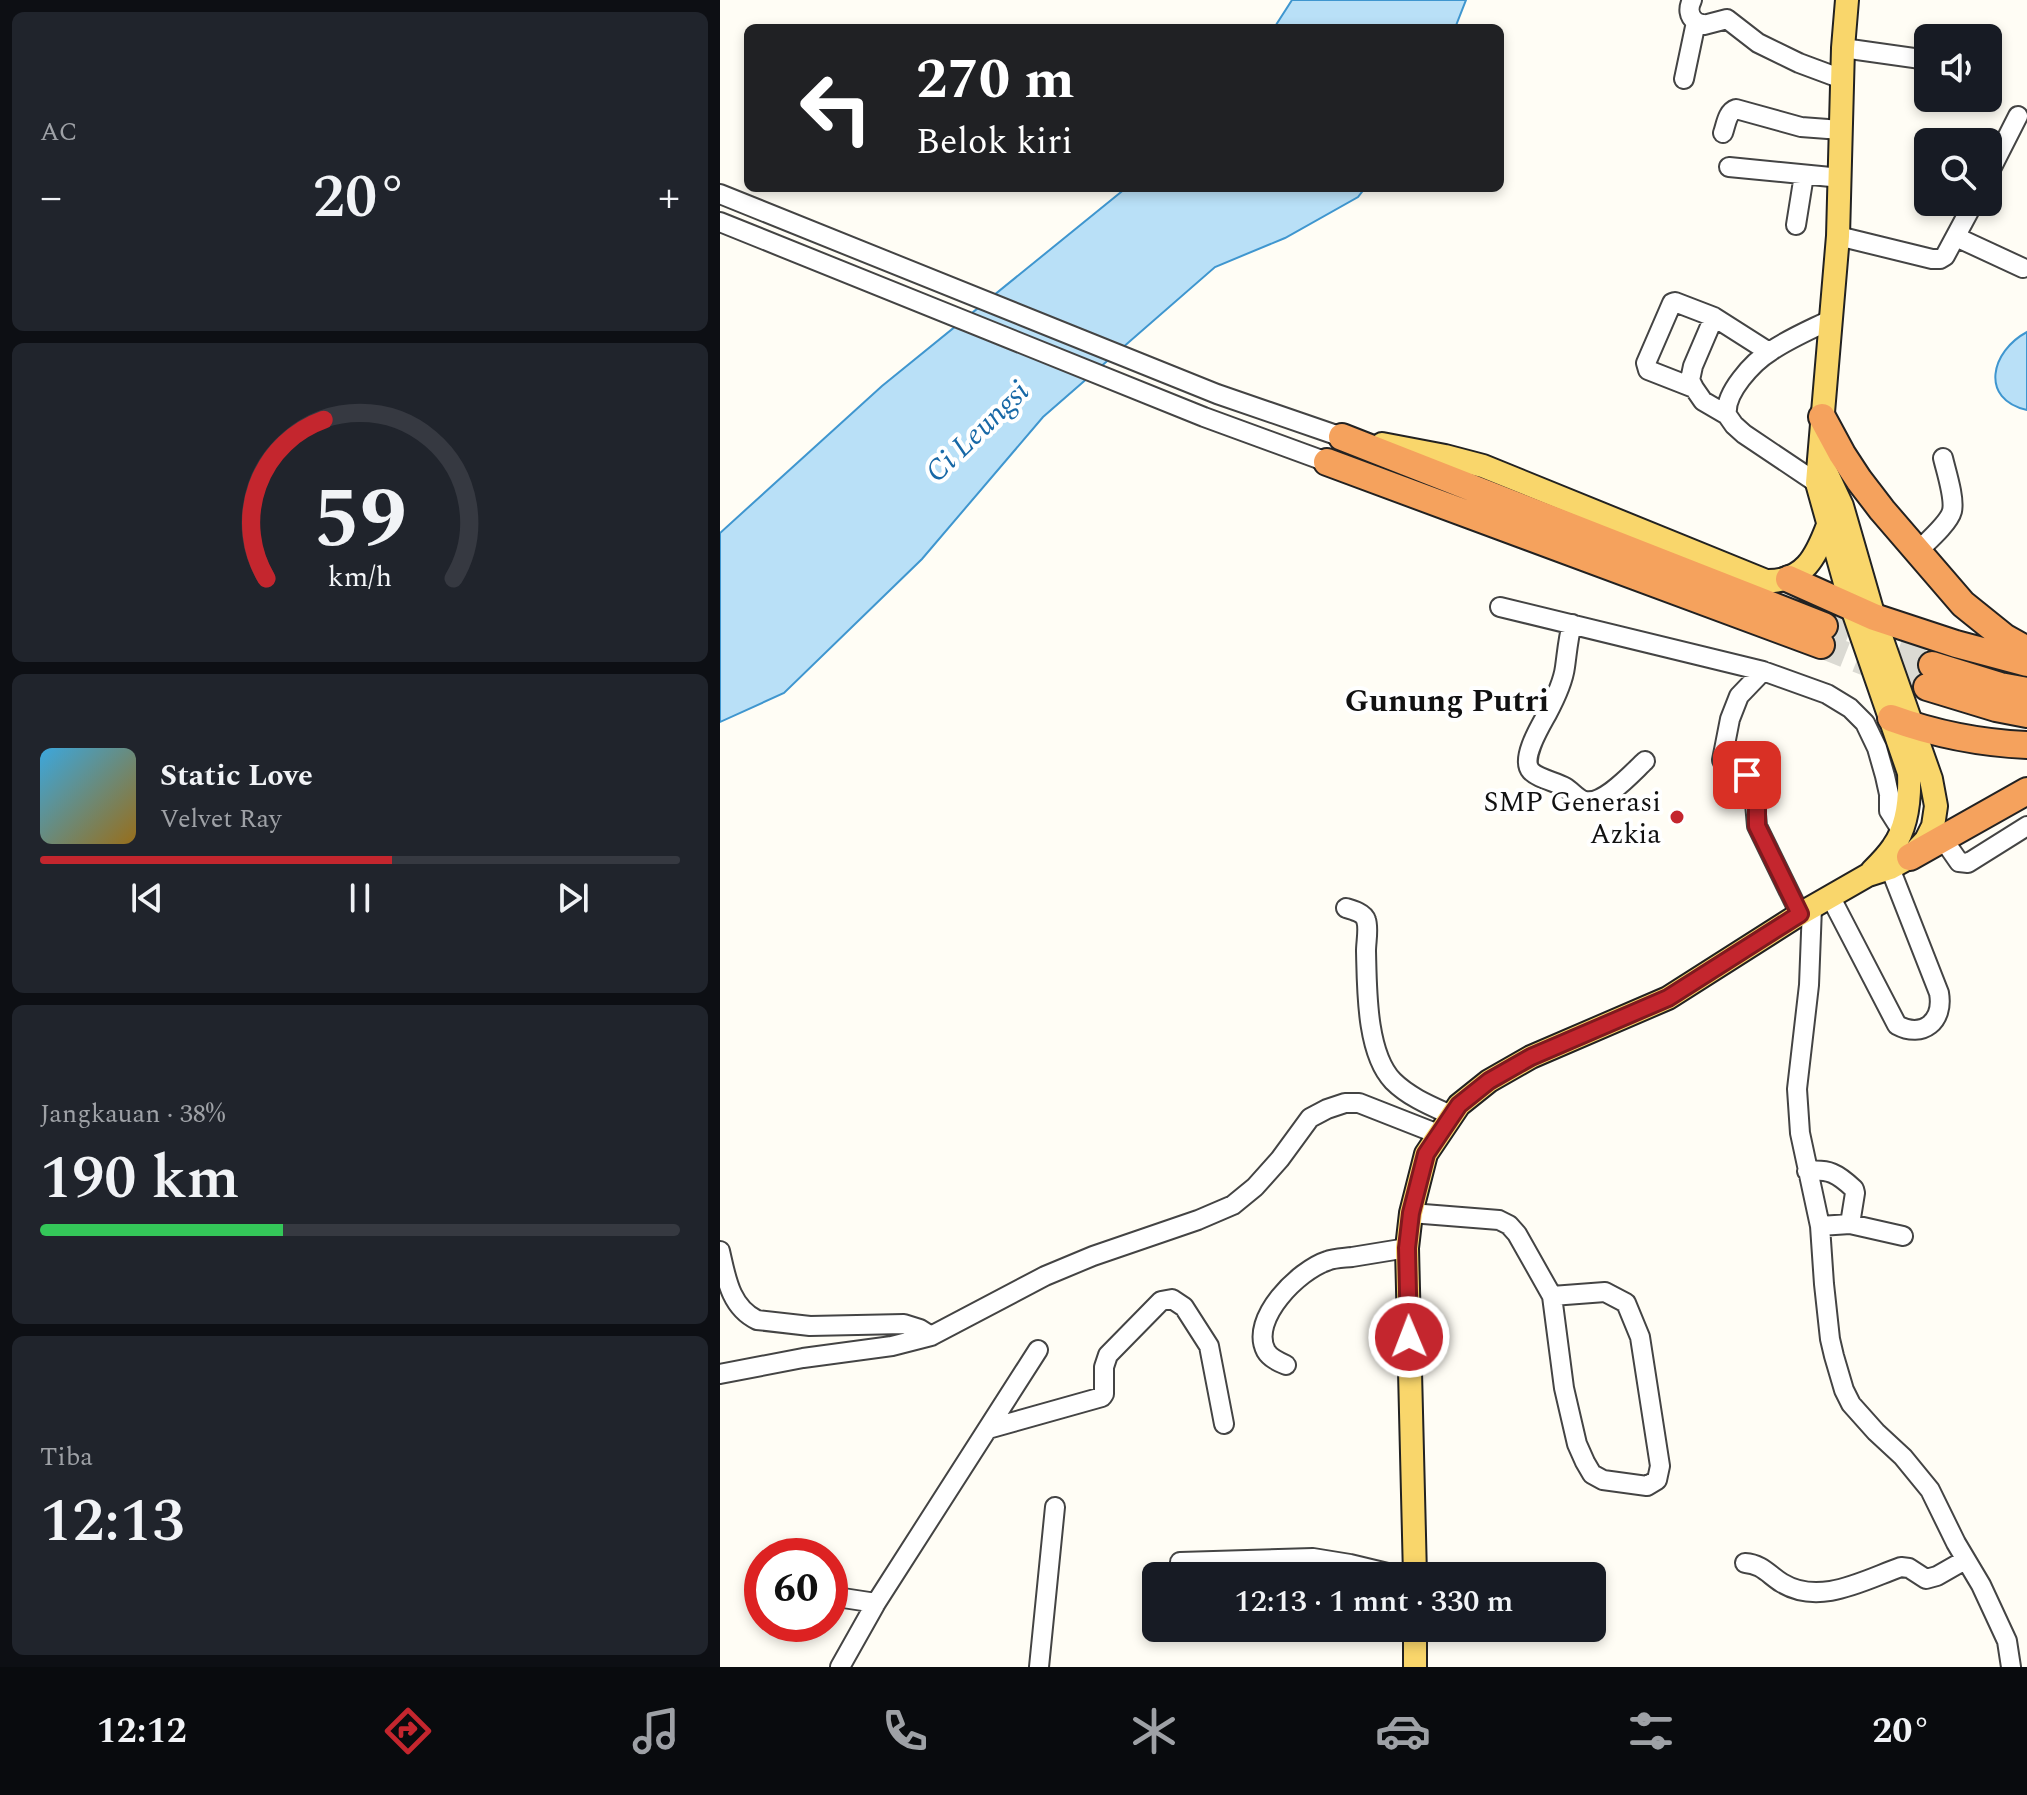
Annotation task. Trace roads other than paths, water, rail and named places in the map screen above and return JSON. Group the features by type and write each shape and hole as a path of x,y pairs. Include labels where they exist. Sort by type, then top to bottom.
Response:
{"highway":[{"path":"1822,417 1859,480 1963,604 2004,637 2027,650"},
{"path":"1327,462 1822,635 1342,437"},
{"path":"1789,579 1863,612 1956,644 2027,663"},
{"path":"2027,691 1930,676 1996,708 2027,714"},
{"path":"1902,722 1973,740 2027,745"},
{"path":"1900,863 2027,791"}],"main road":[{"path":"1415,1562 1407,1248 1411,1213 1426,1154 1451,1115 1489,1081 1531,1057 1668,998 1814,906 1868,875 1900,863 1926,840 1933,826 1936,806 1931,779 1902,722 1828,525 1817,483 1838,236 1847,0"},
{"path":"1342,437 1483,466 1766,581 1789,579 1800,572 1818,551 1828,525"},
{"path":"1820,459 1842,506 1863,612"},
{"path":"1868,875 1894,845 1910,797 1902,722"},
{"path":"1415,1642 1415,1667"}],"street":[{"path":"1692,0 1689,11 1696,22 1704,25 1731,20 1758,43 1842,79"},
{"path":"1684,79 1696,22"},
{"path":"1843,48 1914,58"},
{"path":"1723,133 1731,110 1736,109 1801,127 1841,130"},
{"path":"2002,147 2018,116"},
{"path":"1729,167 1841,178"},
{"path":"1796,225 1804,175"},
{"path":"720,194 1217,394 1342,437"},
{"path":"1838,236 1940,259 1945,256 1967,216"},
{"path":"720,222 1204,417 1327,462"},
{"path":"1956,237 2023,268"},
{"path":"1694,388 1648,370 1646,363 1672,303 1714,317 1769,352"},
{"path":"1714,317 1690,373 1694,388 1703,401 1727,415 1744,434 1817,483"},
{"path":"1727,415 1726,405 1736,384 1769,352 1832,319"},
{"path":"1918,551 1952,511 1943,458"},
{"path":"1500,607 1763,671 1827,694 1850,708 1865,723 1877,748 1885,776 1889,811 1901,830"},
{"path":"1572,624 1560,685 1532,741 1529,766 1532,772 1564,787 1576,797 1595,801 1606,796 1645,761"},
{"path":"1763,671 1739,696 1730,719 1722,760 1728,774 1747,775 1753,780 1757,826 1897,1025 1913,1030 1927,1027 1937,1017 1940,1010 1939,993 1900,863"},
{"path":"1943,839 1959,862 1968,863 2027,826"},
{"path":"1814,906 1797,1089 1800,1133 1820,1226 1830,1339 1851,1404 1926,1483 1981,1585 2007,1641 2011,1667"},
{"path":"1346,908 1364,916 1367,921 1372,1028 1380,1061 1393,1080 1423,1102 1451,1115"},
{"path":"720,1374 892,1346 931,1336 1045,1276 1233,1205 1255,1187 1280,1159 1310,1118 1327,1109 1345,1103 1359,1103 1438,1134"},
{"path":"1807,1171 1832,1172 1854,1189 1850,1224"},
{"path":"1411,1213 1499,1220 1517,1234 1552,1296 1564,1388 1577,1444 1585,1462 1592,1474 1603,1480 1647,1486 1657,1480 1660,1466 1645,1358 1634,1318 1626,1303 1605,1292 1552,1296"},
{"path":"1820,1226 1850,1224 1903,1236"},
{"path":"1286,1365 1265,1350 1263,1329 1272,1307 1295,1281 1328,1260 1407,1248"},
{"path":"720,1251 730,1292 751,1318 810,1326 904,1324 931,1336"},
{"path":"988,1429 1102,1397 1108,1355 1161,1301 1172,1299 1184,1307 1209,1346 1224,1424"},
{"path":"840,1667 876,1603 1038,1350"},
{"path":"1039,1667 1055,1507"},
{"path":"1180,1562 1313,1558 1338,1562"},
{"path":"1745,1563 1767,1570 1782,1583 1807,1593 1847,1587 1901,1567 1909,1568 1926,1579 1965,1560"},
{"path":"848,1599 876,1603"}],"water":[{"path":"1292,0 1466,0 1457,24 1277,24"},
{"name":"Ci Leungsi","path":"1121,192 1362,192 1285,238 1215,267 1043,417 922,559 784,693 720,722 720,533 882,386"},
{"path":"2027,332 2027,410 2002,396 1996,385 1996,374 2005,351"}],"tunnel":[{"path":"1824,626 1932,665"},
{"path":"1821,645 1927,687"}],"place":[{"name":"SMP Generasi Azkia","path":"1677,817"}],"district":[{"name":"Gunung Putri","path":"1447,700"}]}
